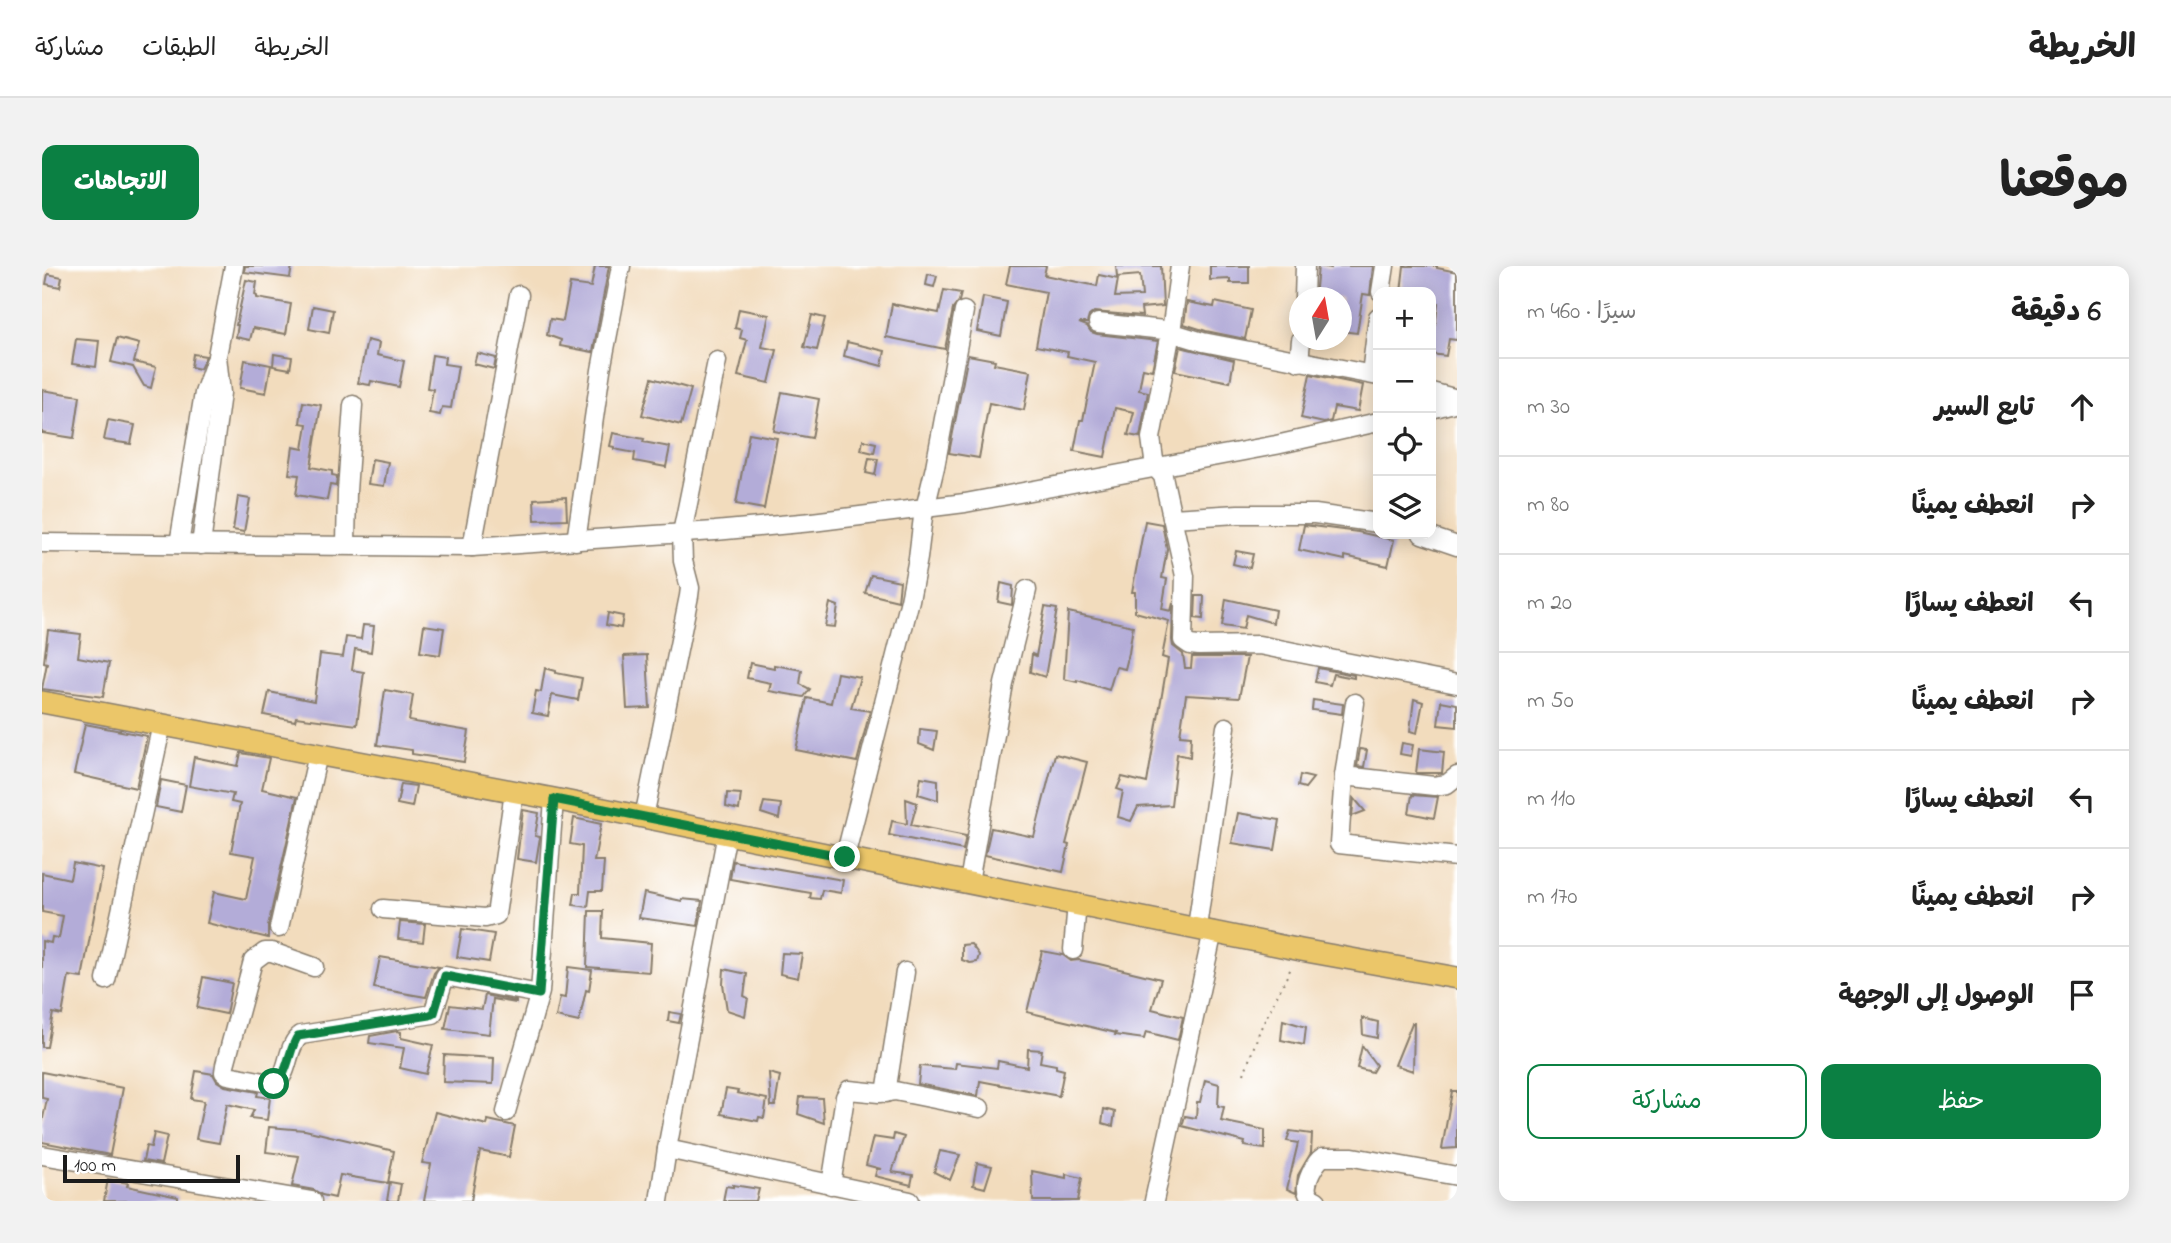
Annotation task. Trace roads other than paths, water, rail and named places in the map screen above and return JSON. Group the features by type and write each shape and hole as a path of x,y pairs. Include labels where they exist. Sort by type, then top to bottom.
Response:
{"main road":[{"path":"42,702 554,799 1301,950 1457,978"}],"street":[{"path":"179,544 204,393 217,356 234,266"},
{"path":"576,541 601,370 621,266"},
{"path":"1180,266 1151,438 1155,467 1163,476 1185,576 1181,636 1185,642 1199,646 1259,645 1457,684"},
{"path":"1304,287 1305,266"},
{"path":"1382,287 1385,266"},
{"path":"472,547 519,295"},
{"path":"845,857 910,600 924,508 964,311"},
{"path":"1098,323 1171,332 1203,342 1373,375"},
{"path":"1299,362 1300,350"},
{"path":"201,545 221,393 217,356"},
{"path":"643,817 689,596 682,533 717,361"},
{"path":"1436,394 1457,401"},
{"path":"1436,407 1457,401"},
{"path":"346,544 354,405"},
{"path":"42,543 472,547 799,523 965,503 1276,445 1373,423"},
{"path":"1172,518 1238,514 1315,514 1373,522"},
{"path":"1436,539 1457,546"},
{"path":"968,882 1004,684 1027,590"},
{"path":"1355,703 1344,776 1339,844 1457,857"},
{"path":"106,980 162,724"},
{"path":"1154,1201 1205,929 1226,727"},
{"path":"279,928 318,754"},
{"path":"1344,776 1434,786 1447,784 1457,776"},
{"path":"383,909 485,918 496,915 514,792"},
{"path":"506,1112 539,994 554,799"},
{"path":"659,1201 727,833"},
{"path":"1073,950 1077,903"},
{"path":"314,967 272,951 265,952 253,961 224,1072 274,1084 281,1080 294,1042 301,1035 433,1014 445,976 539,994"},
{"path":"886,1093 905,972"},
{"path":"831,1185 845,1094 852,1090 875,1093 899,1091 980,1108"},
{"path":"667,1149 910,1201"},
{"path":"42,1155 312,1201"},
{"path":"1317,1201 1310,1197 1307,1190 1314,1165 1323,1157 1363,1159 1457,1176"}]}
